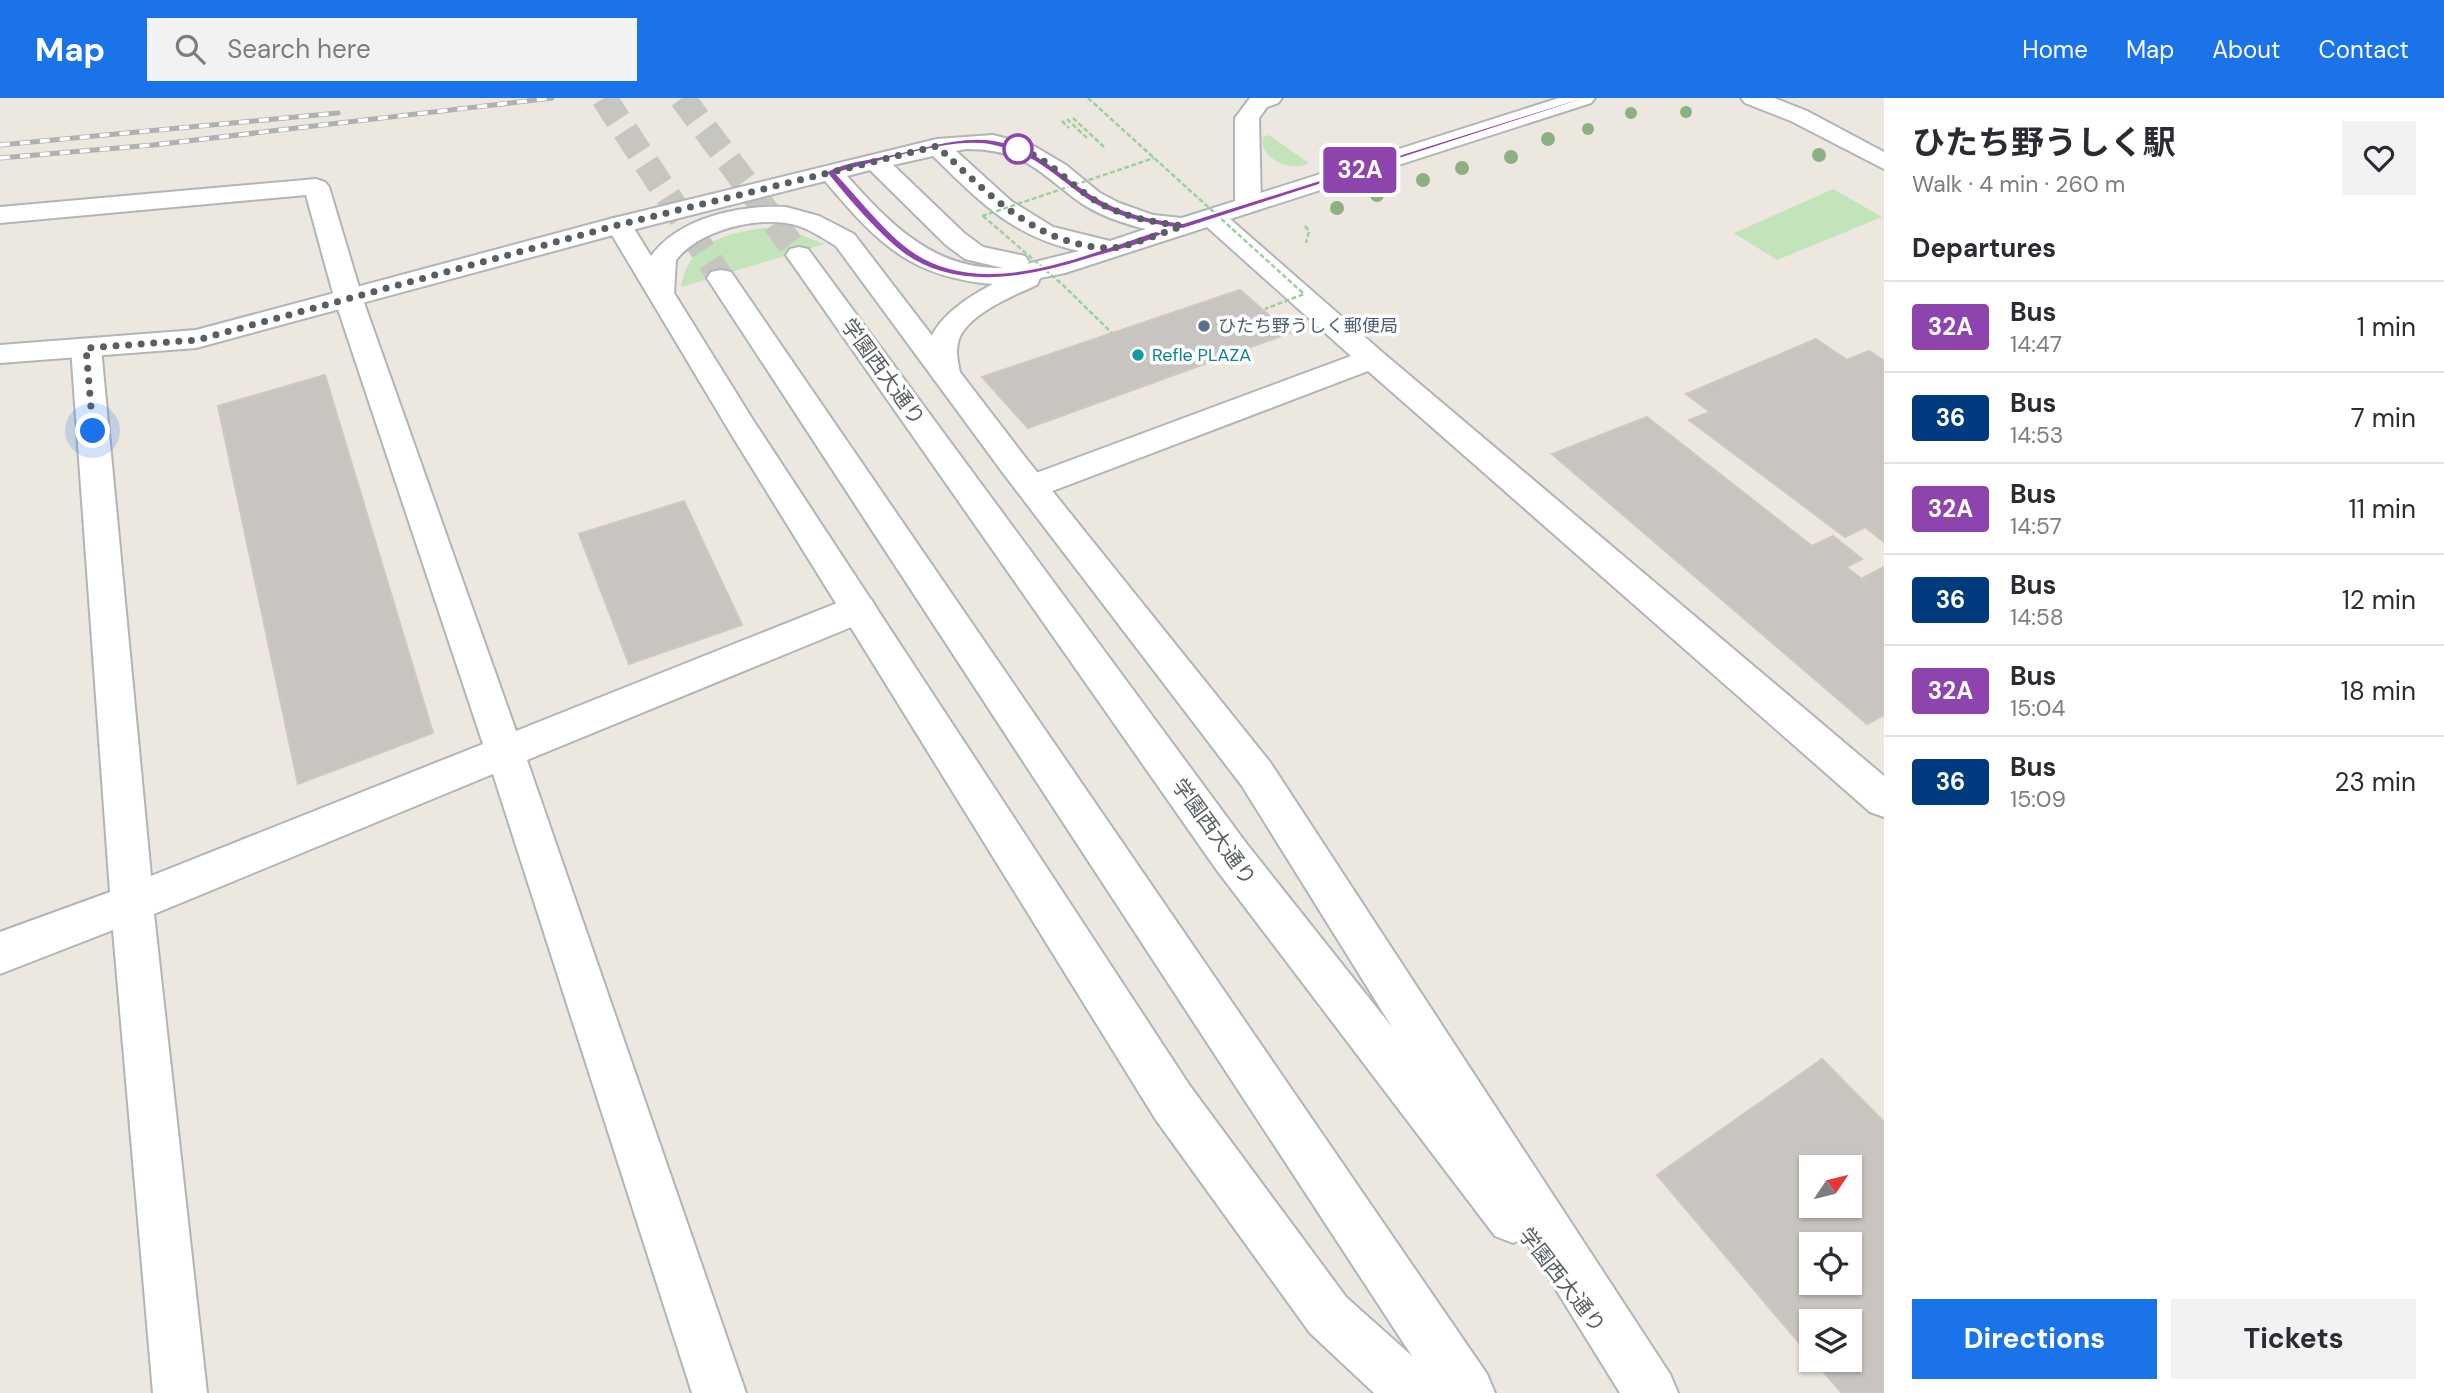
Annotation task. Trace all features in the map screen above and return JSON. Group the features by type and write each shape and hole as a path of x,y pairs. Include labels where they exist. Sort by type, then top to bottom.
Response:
{"street":[{"path":"1248,205 1247,118 1259,102 1270,98"},
{"path":"945,373 942,349 949,330 969,309 1004,289 1055,267 1583,98"},
{"path":"1753,98 1799,117 1884,162"},
{"path":"1781,98 1799,117"},
{"path":"0,354 197,340 618,225 937,146 981,141 1008,145 1037,157 1091,198 1110,208 1149,222 1197,221 1372,359 1884,800"},
{"path":"937,146 1018,217 1041,232 1074,243 1112,248"},
{"path":"875,161 954,239 974,253 1055,267"},
{"path":"830,172 899,245 921,260 964,275 1000,276 1055,267"},
{"path":"0,215 316,187 348,297 505,751 719,1393"},
{"path":"660,296 662,259 679,242 706,228 738,218 782,215 817,223 845,240 1031,487 1256,774 1650,1393"},
{"path":"618,225 660,296 1173,1103 1328,1315 1413,1393"},
{"name":"学園西大通り","path":"799,255 1231,856 1650,1393"},
{"path":"721,278 1468,1393"},
{"path":"86,348 132,903 180,1393"},
{"path":"1031,487 1372,359"},
{"path":"0,953 132,903 859,609"}],"path":[{"path":"1088,98 1304,294 1265,309"},
{"path":"1073,118 1104,147"},
{"path":"1067,119 1098,149"},
{"path":"1112,333 1064,286 982,216 1154,158"}],"green space":[{"path":"1269,135 1309,163 1302,166 1286,165 1271,158 1263,145 1263,137"},
{"path":"1833,189 1882,217 1777,260 1734,233"},
{"path":"764,228 792,232 825,244 681,287 691,260 710,243 735,233"}],"building":[{"name":"Refle PLAZA","path":"1240,290 1290,333 1028,428 982,377"},
{"path":"1816,339 1847,360 1869,351 1884,361 1884,542 1865,527 1845,537 1689,420 1710,412 1686,394"},
{"path":"325,375 433,733 298,784 218,406"},
{"path":"1647,417 1812,546 1833,536 1862,559 1846,567 1884,596 1884,715 1867,724 1552,454"},
{"path":"684,501 742,625 629,664 579,534"},
{"path":"1884,567 1884,596 1861,579"},
{"path":"1822,1059 1884,1122 1884,1393 1842,1393 1824,1372 1862,1372 1862,1309 1799,1309 1799,1343 1657,1175"}],"tunnel":[{"path":"604,98 721,278"},
{"path":"682,98 799,255"}],"railway":[{"path":"0,158 153,145 552,98"},
{"path":"0,145 338,113"}],"bus line":[{"name":"32A","path":"1160,233 1055,267 1000,276 964,275 921,260 899,245 830,172 937,146 993,142 1023,150 1037,157 1091,198 1110,208 1149,222 1183,226 1583,98"}],"place":[{"name":"ひたち野うしく郵便局","path":"1204,326"},
{"name":"Refle PLAZA","path":"1138,355"}],"route":[{"path":"93,431 86,348 197,340 618,225 937,146 1018,217 1041,232 1074,243 1112,248 1183,226 1149,222 1110,208 1091,198 1037,157 1018,149"}]}
